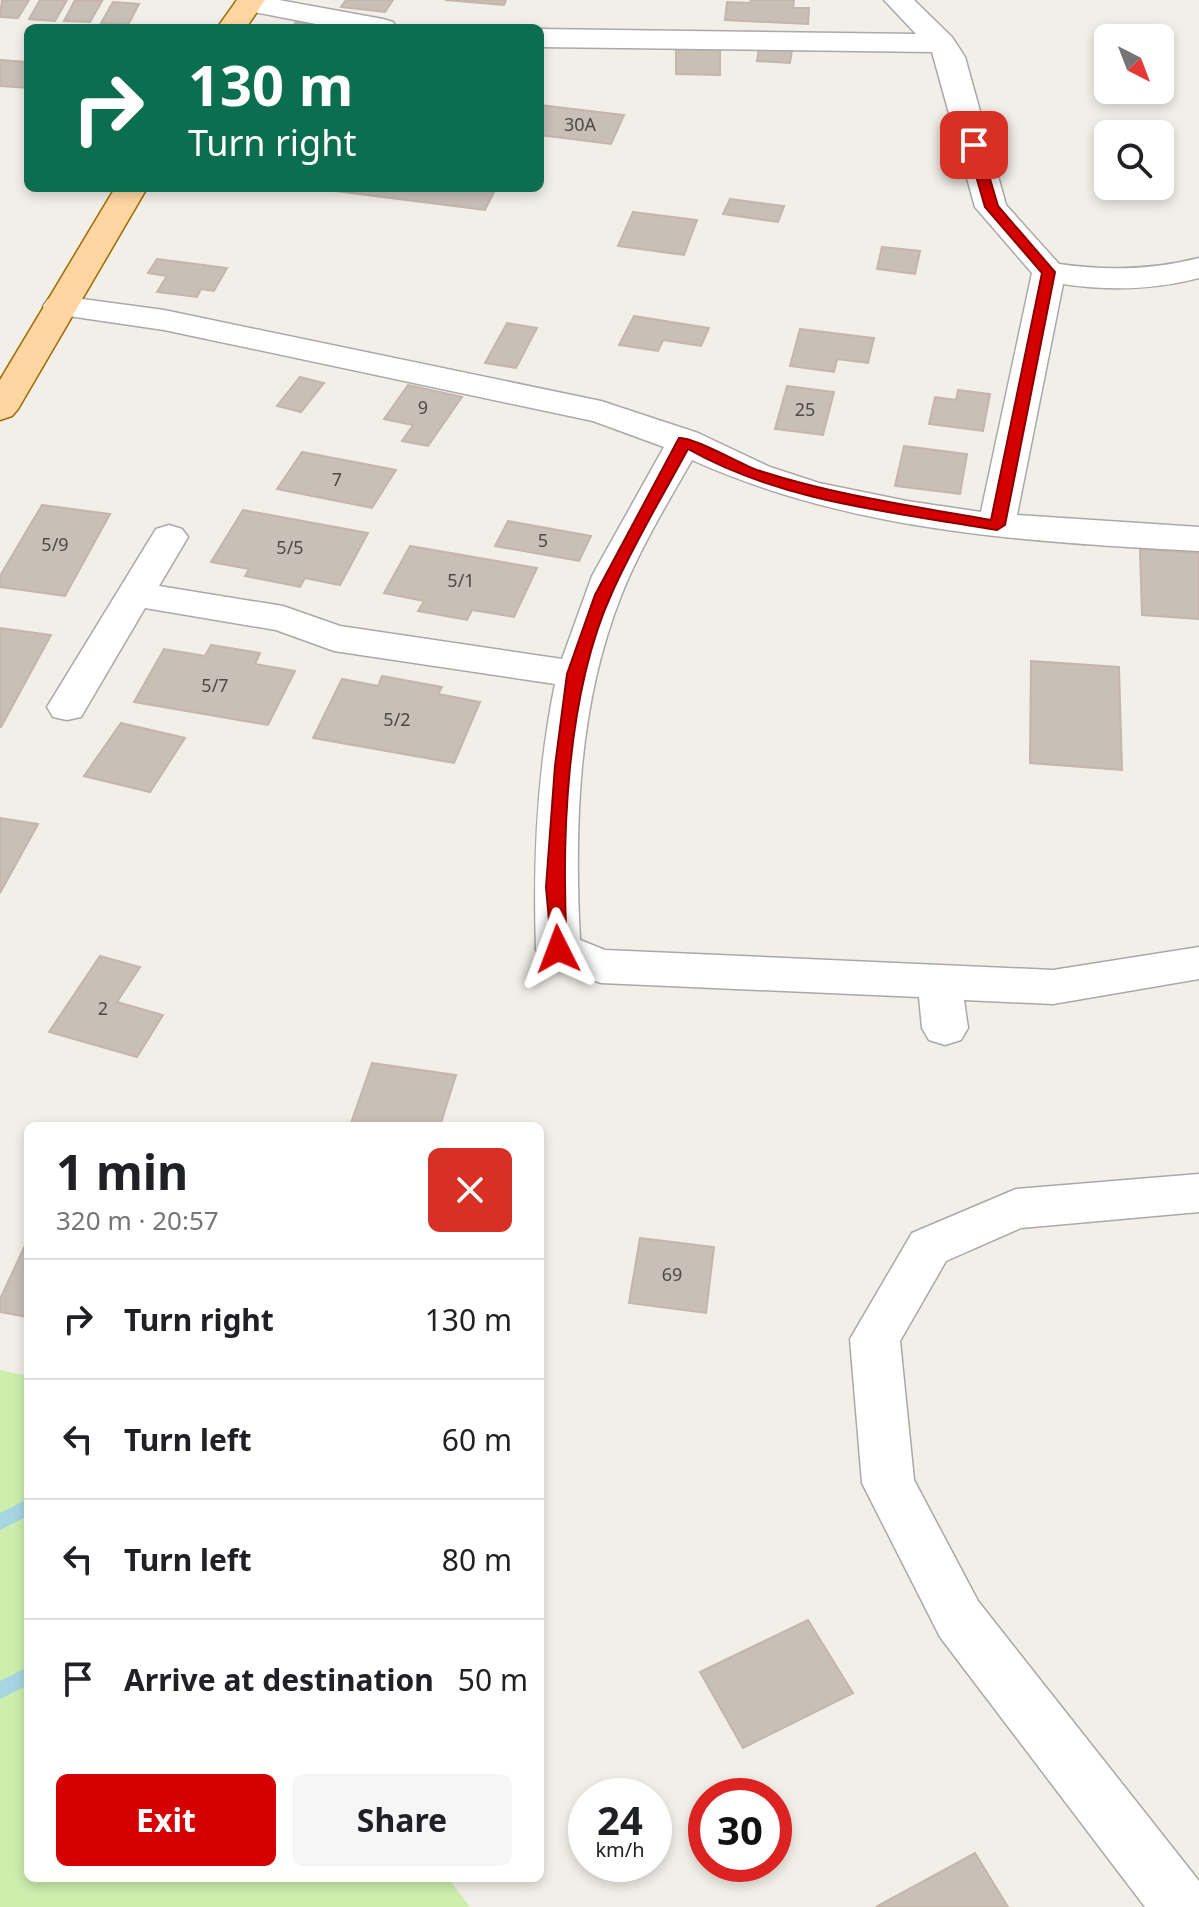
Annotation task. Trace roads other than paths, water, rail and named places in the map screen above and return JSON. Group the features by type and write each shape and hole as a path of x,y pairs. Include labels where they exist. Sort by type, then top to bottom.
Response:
{"main road":[{"path":"234,24 250,2"},
{"path":"0,409 129,192"}],"street":[{"path":"898,0 942,43 950,57 991,207 1049,272 1105,281 1136,281 1165,278 1199,268"},
{"path":"250,2 363,24"},
{"path":"544,38 942,43"},
{"path":"997,525 1049,272"},
{"path":"60,306 164,320 601,412 685,441 727,464 811,493 997,525 1199,539"},
{"path":"685,441 602,595 575,674 563,766 555,887 558,949 601,966 1053,987 1199,963"},
{"path":"67,707 169,537"},
{"path":"134,594 283,619 334,638 575,674"},
{"path":"940,983 945,1028"},
{"path":"1182,1907 959,1619 888,1483 875,1339 929,1247 1016,1209 1199,1193"}],"waterway":[{"path":"0,1522 24,1509"},
{"path":"0,1691 24,1677"}]}
